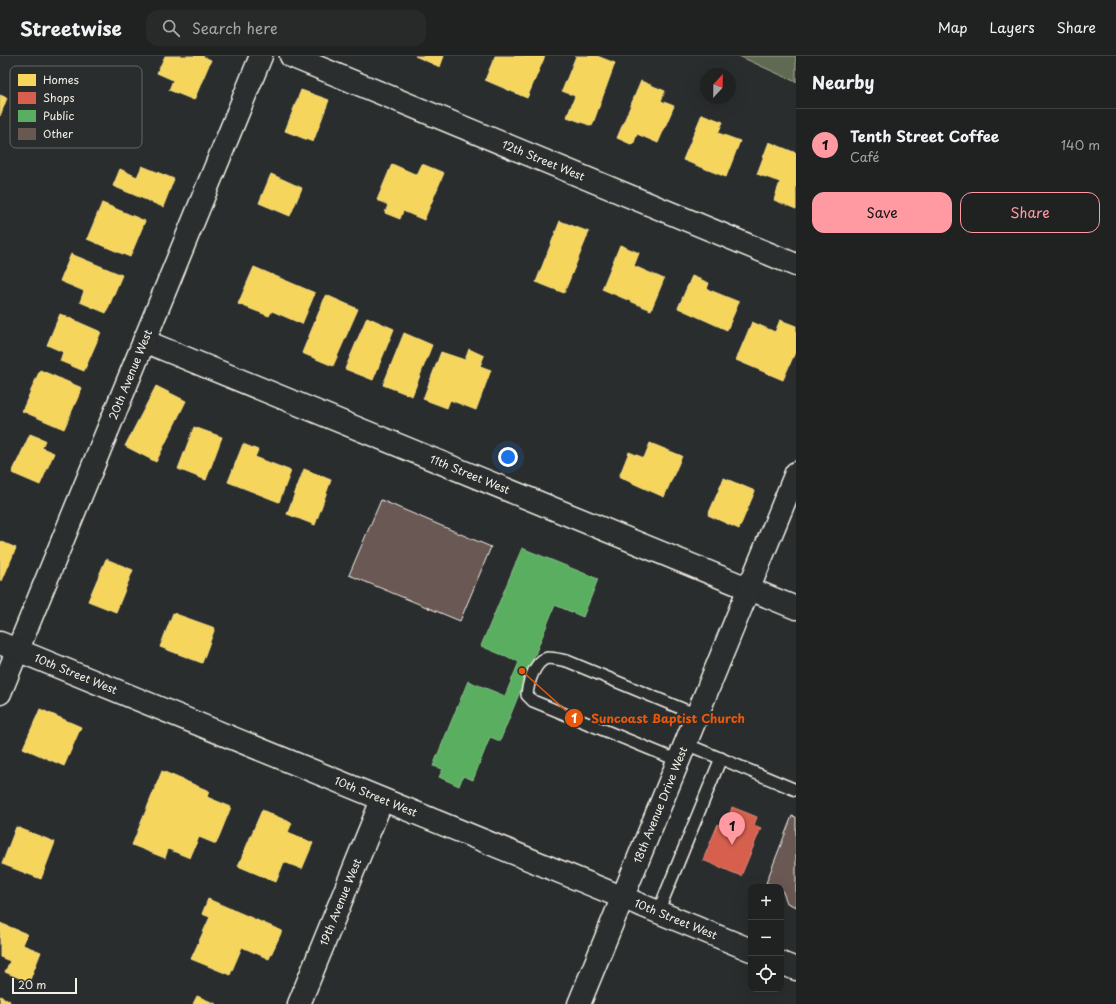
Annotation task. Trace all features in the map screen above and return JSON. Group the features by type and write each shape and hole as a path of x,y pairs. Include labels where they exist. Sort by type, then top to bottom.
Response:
{"street":[{"name":"20th Avenue West","path":"0,693 9,647 144,341 260,56"},
{"name":"12th Street West","path":"291,56 796,265"},
{"name":"11th Street West","path":"144,341 796,608"},
{"name":"18th Avenue Drive West","path":"579,1004 796,473"},
{"name":"10th Street West","path":"9,647 748,949"},
{"name":"19th Avenue West","path":"299,1004 382,800"},
{"path":"784,963 796,969"}],"lane":[{"path":"697,715 567,661 548,658 540,662 528,688 528,695 533,701 682,752 721,758 796,790"},
{"path":"658,912 721,758"}],"green space":[{"path":"739,56 796,56 796,82"}],"building: Homes":[{"path":"165,56 202,56 211,60 194,100 169,90 173,80 157,73"},
{"path":"415,56 444,56 440,67"},
{"path":"495,56 545,56 527,98 485,80"},
{"path":"576,56 597,56 615,63 592,126 567,117 575,96 562,91"},
{"path":"641,81 665,91 661,101 674,106 658,143 637,134 633,145 617,138"},
{"path":"301,90 329,100 313,142 285,131"},
{"path":"0,95 7,98 0,116"},
{"path":"702,114 723,122 718,133 740,141 726,177 683,160"},
{"path":"769,142 796,153 796,209 774,200 780,182 757,174"},
{"path":"392,164 417,175 422,164 444,173 424,220 403,211 400,219 385,213 388,205 377,200"},
{"path":"142,166 174,179 163,207 113,186 120,169 137,177"},
{"path":"271,174 302,188 290,216 259,203"},
{"path":"102,203 145,221 130,257 87,239"},
{"path":"560,221 589,232 564,293 536,282"},
{"path":"620,245 639,253 634,266 664,279 651,310 602,289"},
{"path":"71,254 122,275 106,313 80,302 84,291 60,281"},
{"path":"254,267 315,293 302,324 272,311 269,316 238,304"},
{"path":"692,276 709,283 707,289 739,302 727,330 678,308"},
{"path":"326,295 358,309 333,366 302,353"},
{"path":"60,314 101,332 84,371 60,361 63,352 47,345"},
{"path":"367,317 394,329 373,380 345,369"},
{"path":"780,320 796,326 796,350 783,380 736,360 752,322 775,332"},
{"path":"404,333 432,345 412,396 383,385"},
{"path":"469,349 484,356 480,366 491,370 476,410 450,400 447,408 423,399 441,352 465,360"},
{"path":"40,370 82,388 64,429 22,411"},
{"path":"156,386 186,401 156,462 125,446"},
{"path":"194,427 222,437 206,480 178,469"},
{"path":"30,434 45,440 42,448 54,453 40,485 12,473"},
{"path":"650,443 682,456 664,497 619,477 629,452 644,458"},
{"path":"243,444 258,450 255,457 291,471 279,502 228,482"},
{"path":"304,469 331,480 315,525 287,514"},
{"path":"724,478 755,491 739,529 708,515"},
{"path":"0,541 16,548 2,581 0,580"},
{"path":"106,559 133,570 116,612 88,601"},
{"path":"173,613 215,628 202,663 160,647"},
{"path":"40,709 81,727 64,766 23,748"},
{"path":"162,771 209,791 207,797 231,807 216,844 199,837 190,858 168,849 165,858 132,845"},
{"path":"262,810 292,823 288,832 313,843 302,869 284,862 276,882 238,866"},
{"path":"16,827 55,842 41,879 2,864"},
{"path":"208,899 282,931 269,959 242,947 230,975 191,959 210,917 202,914"},
{"path":"0,923 27,934 23,945 41,952 29,982 5,972 10,961 0,957"},
{"path":"0,996 10,1001 9,1004 0,1004"},
{"path":"197,996 216,1004 193,1004"}],"building: Shops":[{"path":"732,807 757,817 754,825 761,828 741,876 703,860 718,824 729,829 733,819 729,817"}],"building: Public":[{"path":"522,548 598,579 583,617 555,605 500,741 490,737 473,780 463,776 459,786 439,777 443,769 433,766 468,681 505,696 519,662 481,646"}],"building: Other":[{"path":"381,500 491,547 460,621 349,575"},
{"path":"792,816 796,817 796,907 787,903 784,895 784,884 766,883"}],"place":[{"name":"Suncoast Baptist Church","path":"522,671"},
{"name":"Tenth Street Coffee","path":"732,845"}]}
